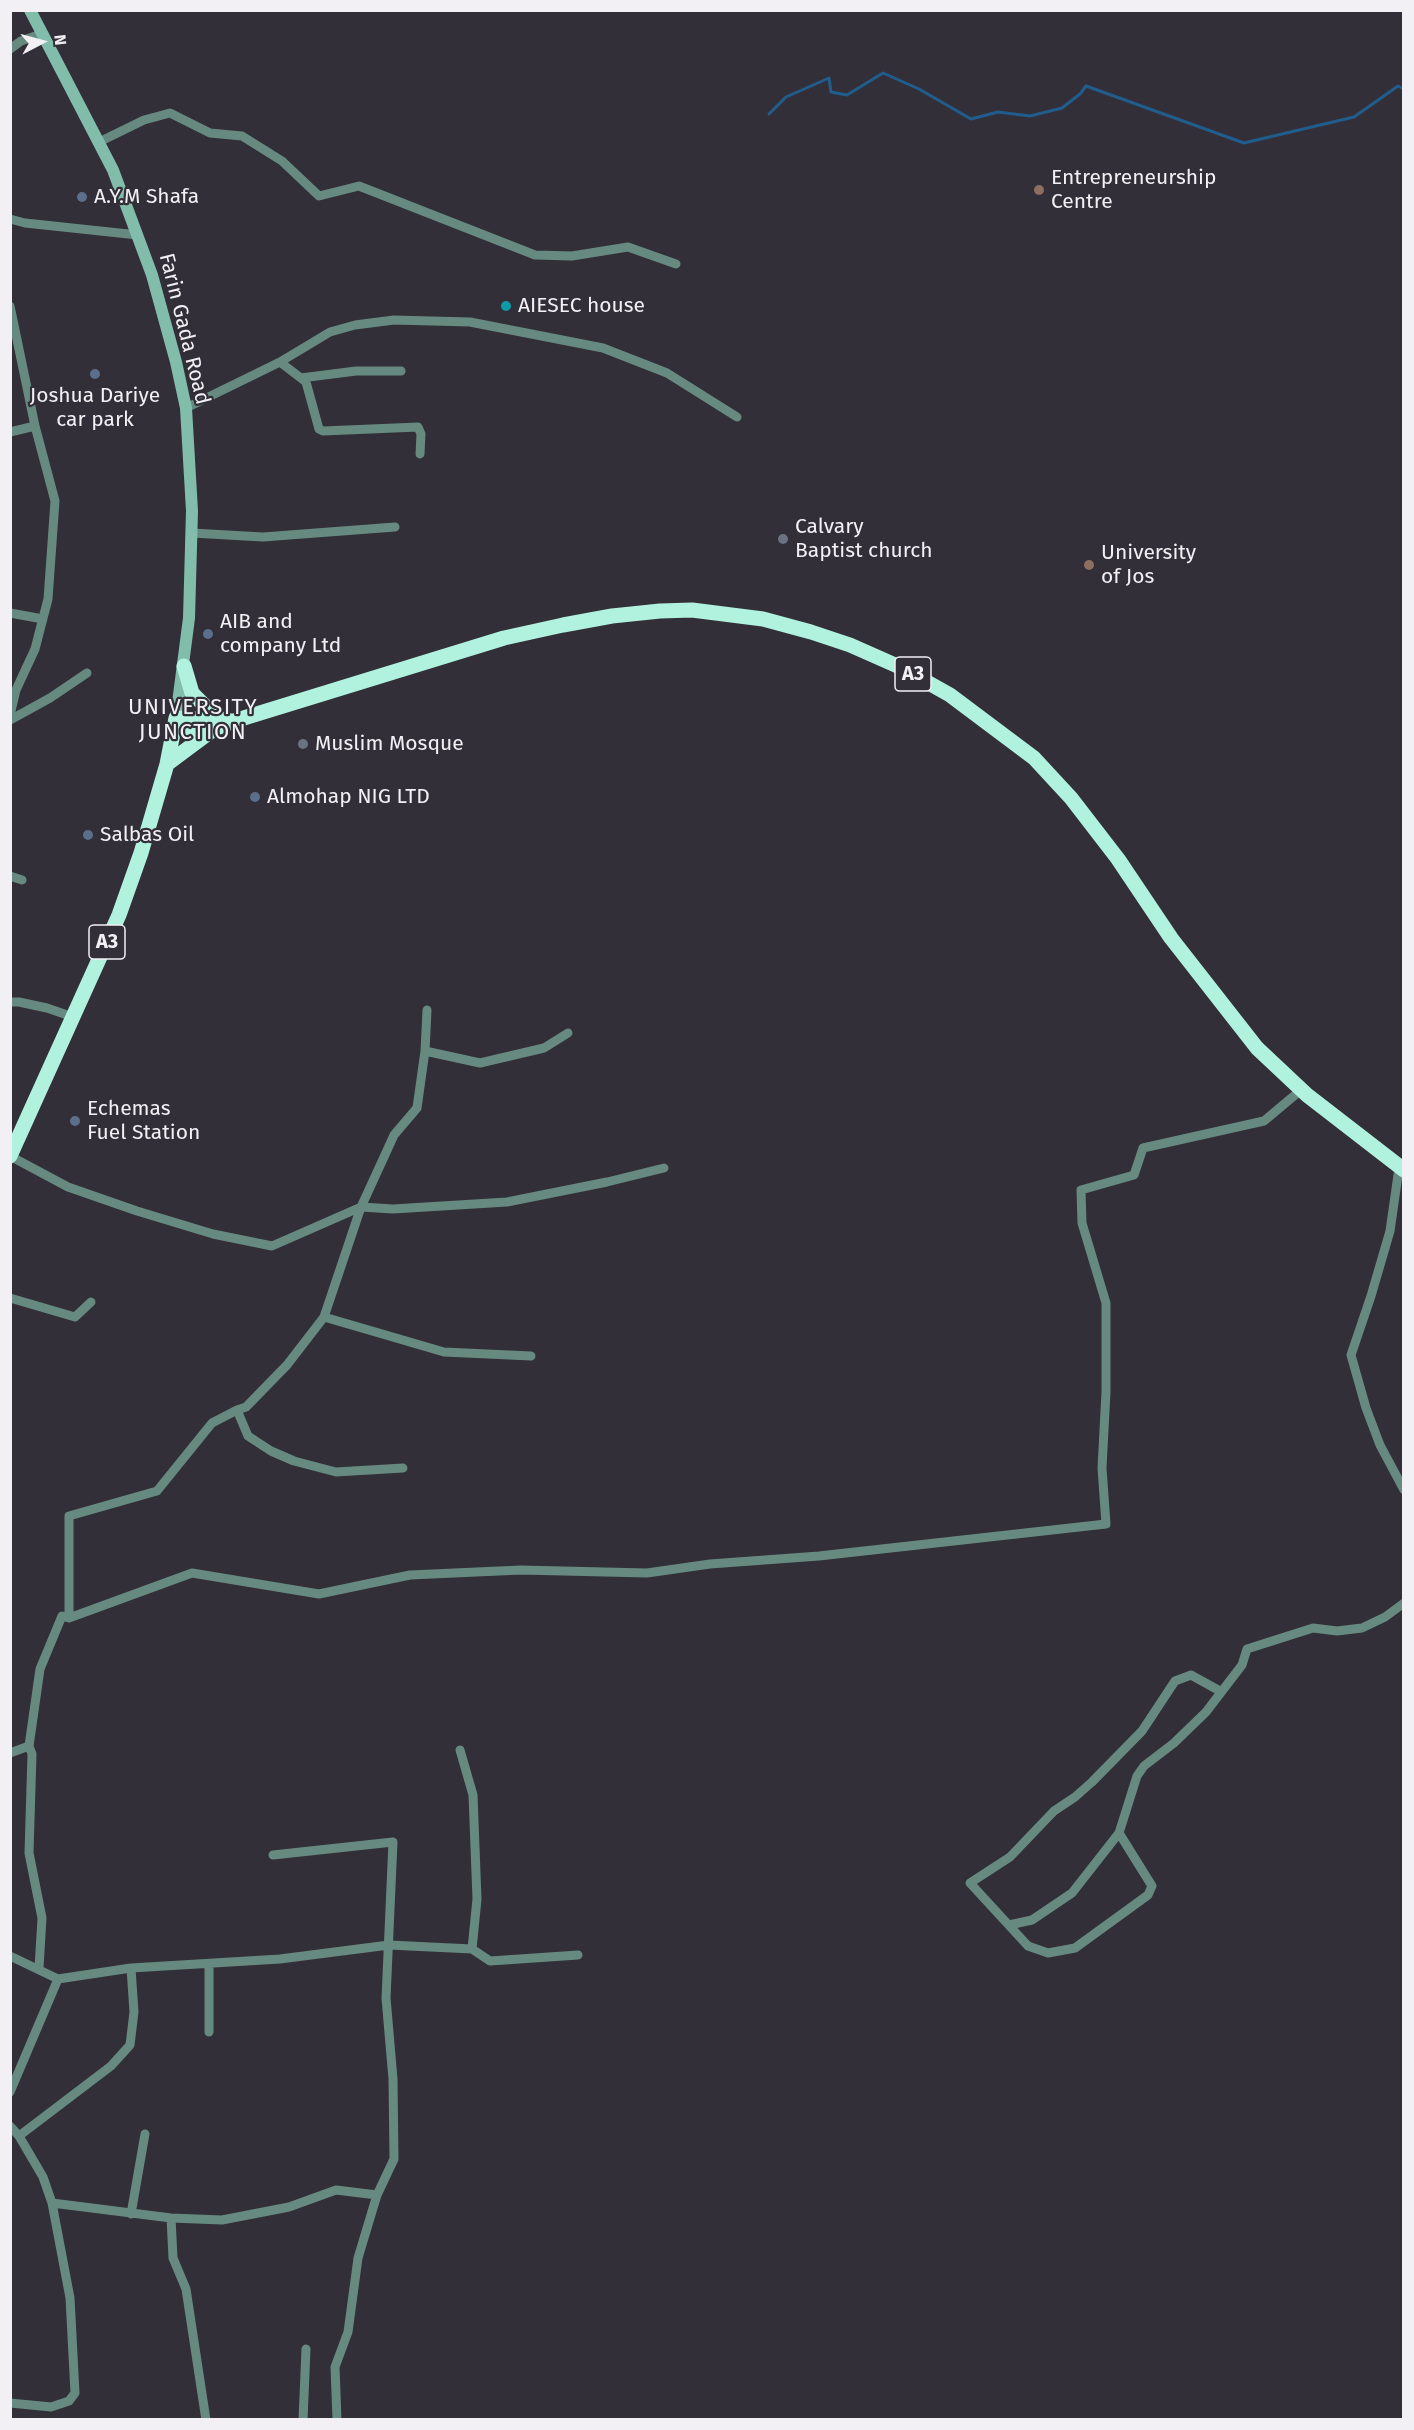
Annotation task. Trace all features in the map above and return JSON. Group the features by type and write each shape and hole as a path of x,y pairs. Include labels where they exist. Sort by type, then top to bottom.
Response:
{"highway":[{"name":"A3","path":"12,1150 119,915 141,853 176,724 223,723 504,638 612,616 660,611 724,613 763,619 850,645 902,668 950,694 1034,758 1071,798 1118,860 1171,938 1257,1048 1301,1090 1401,1169"},
{"path":"184,666 192,693 223,723"},
{"name":"A3","path":"167,764 223,723"}],"main road":[{"name":"Farin Gada Road","path":"30,10 99,142 138,235 161,306 186,408 191,472 192,533 189,618 176,724"}],"street":[{"path":"10,49 16,40 41,34"},
{"path":"99,142 144,120 170,113 210,133 243,136 282,160 319,196 359,186 535,255 572,256 628,247 676,264"},
{"path":"10,219 25,224 138,235"},
{"path":"10,306 35,426 55,501 48,599 35,649 13,689 10,715"},
{"path":"186,408 280,362 330,332 356,325 394,320 470,322 603,348 667,373 737,417"},
{"path":"280,362 309,387 319,429 323,431 418,427 421,434 420,454"},
{"path":"301,378 356,371 401,371"},
{"path":"10,432 35,426"},
{"path":"192,533 263,537 395,527"},
{"path":"10,613 43,619"},
{"path":"10,720 50,698 87,673"},
{"path":"10,876 22,880"},
{"path":"10,1002 47,1008 73,1017"},
{"path":"69,1618 69,1516 157,1491 212,1423 246,1407 287,1365 324,1317 361,1207 394,1135 417,1108 426,1051 427,1010"},
{"path":"426,1051 480,1064 544,1048 568,1033"},
{"path":"39,1968 42,1918 29,1853 32,1754 28,1746 40,1669 62,1616 69,1618 192,1573 319,1593 410,1575 521,1570 647,1573 710,1564 819,1556 1106,1524 1102,1468 1106,1392 1106,1303 1082,1223 1081,1190 1134,1175 1143,1148 1264,1121 1301,1090"},
{"path":"12,1150 68,1187 213,1234 272,1246 361,1207 393,1209 507,1202 664,1168"},
{"path":"1401,1169 1390,1232 1351,1355 1370,1417 1402,1487"},
{"path":"10,1298 75,1317 91,1302"},
{"path":"324,1317 444,1352 531,1356"},
{"path":"237,1410 248,1436 271,1451 294,1461 336,1472 403,1468"},
{"path":"1009,1925 1032,1920 1072,1893 1119,1833 1137,1776 1144,1766 1174,1743 1198,1720 1242,1665 1247,1649 1313,1628 1337,1630 1362,1628 1385,1617 1404,1603"},
{"path":"1119,1833 1152,1886 1148,1895 1075,1948 1048,1953 1028,1946 970,1883 1010,1857 1054,1811 1076,1797 1092,1782 1142,1731 1175,1681 1191,1675 1220,1691"},
{"path":"10,1753 28,1746"},
{"path":"460,1750 473,1795 477,1899 472,1949"},
{"path":"273,1855 393,1842 387,1998 393,2079 394,2159 377,2195 358,2258 348,2332 335,2367 337,2420"},
{"path":"10,1956 58,1979 131,1968 280,1959 389,1945 472,1949 490,1961 578,1955"},
{"path":"209,1964 209,2032"},
{"path":"19,2136 111,2066 130,2044 134,2012 131,1968"},
{"path":"10,2092 58,1979"},
{"path":"10,2126 19,2136 43,2177 52,2203 70,2298 75,2393 69,2401 51,2407 10,2403"},
{"path":"131,2214 145,2134"},
{"path":"52,2203 171,2218 222,2220 289,2207 336,2190 377,2195"},
{"path":"171,2218 174,2258 186,2289 206,2420"},
{"path":"303,2420 306,2349"}],"waterway":[{"path":"769,114 786,97 829,78 831,92 847,95 883,73 919,89 971,119 998,112 1030,116 1062,108 1080,94 1086,86 1244,143 1354,117 1398,86 1404,89"}],"place":[{"name":"Entrepreneurship Centre","path":"1039,190"},
{"name":"A.Y.M Shafa","path":"82,197"},
{"name":"AIESEC house","path":"506,306"},
{"name":"Joshua Dariye car park","path":"95,374"},
{"name":"Calvary Baptist church","path":"783,539"},
{"name":"University of Jos","path":"1089,565"},
{"name":"AIB and company Ltd","path":"208,634"},
{"name":"Muslim Mosque","path":"303,744"},
{"name":"Almohap NIG LTD","path":"255,797"},
{"name":"Salbas Oil","path":"88,835"},
{"name":"Echemas Fuel Station","path":"75,1121"}],"district":[{"name":"UNIVERSITY JUNCTION","path":"193,720"}]}
